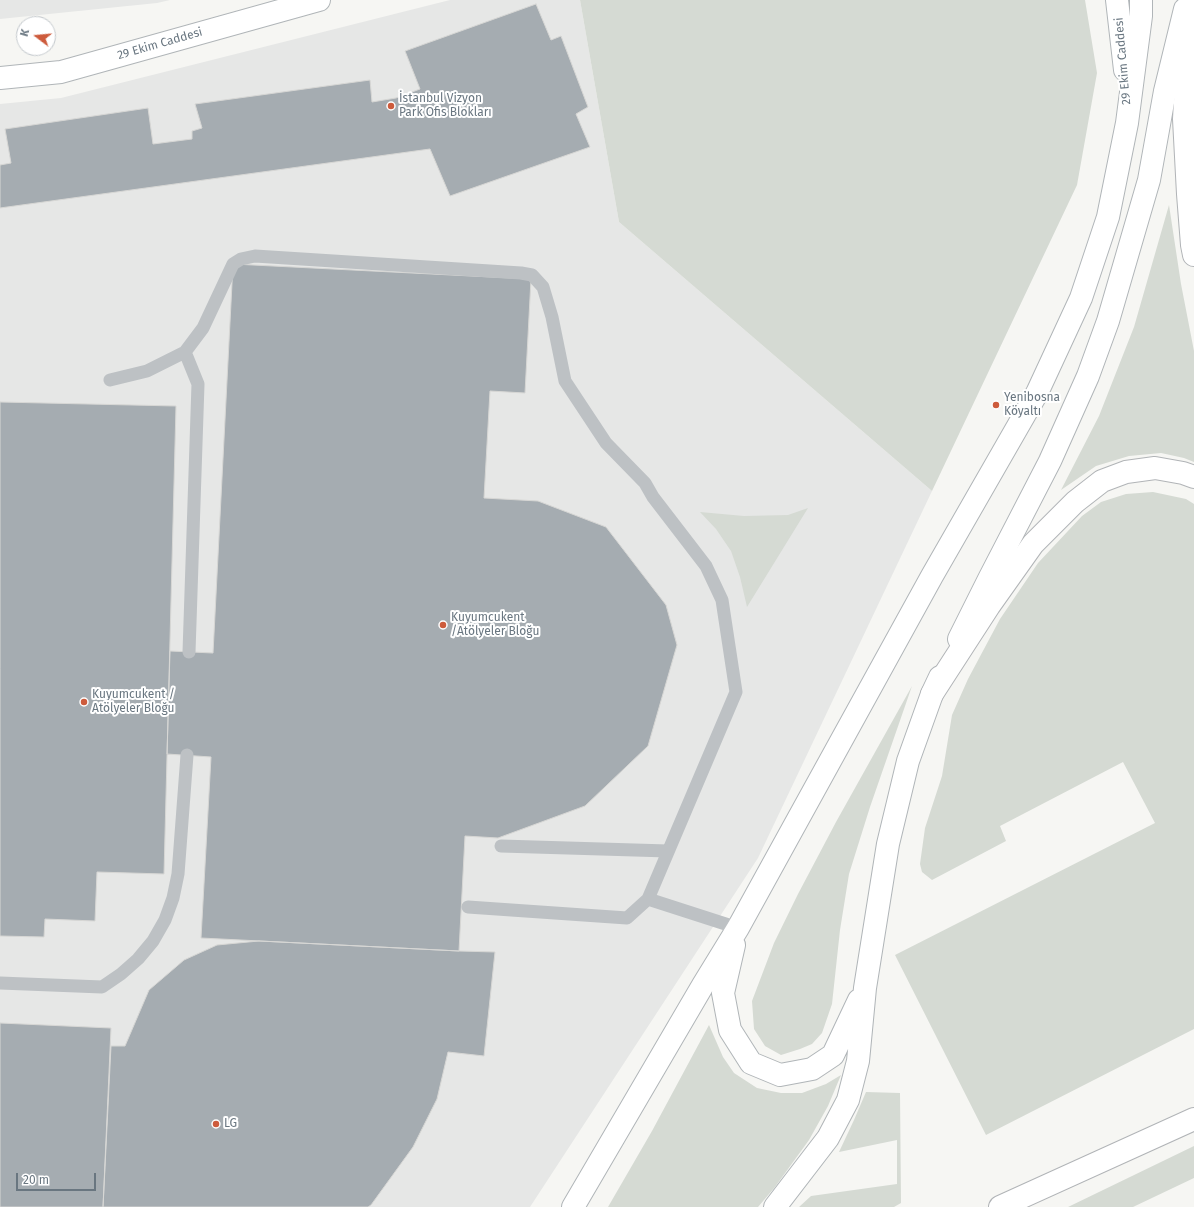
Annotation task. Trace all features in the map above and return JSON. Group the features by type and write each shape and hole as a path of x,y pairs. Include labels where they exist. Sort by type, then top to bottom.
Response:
{"main road":[{"name":"29 Ekim Caddesi","path":"0,78 61,72 319,0"},
{"name":"29 Ekim Caddesi","path":"1116,0 1125,62 1127,123"},
{"path":"573,1207 738,928 932,576 1037,393 1083,291 1108,217 1127,123 1141,16 1141,0"},
{"path":"775,1207 828,1138 848,1100 858,1061 865,988 888,844 908,761 932,694 988,578 1050,461 1088,376 1106,328 1149,180 1165,91 1187,0"},
{"path":"1192,0 1188,194 1194,255"},
{"path":"932,694 989,606 1033,544 1075,502 1102,481 1126,472 1155,468 1183,472 1194,477"},
{"path":"738,928 723,993 730,1030 751,1064 780,1075 812,1069 833,1055 865,988"},
{"path":"1000,1207 1194,1119"}],"lane":[{"path":"110,380 147,371 185,352 203,328 233,264 241,259 255,256 521,273 532,275 543,287 552,317 564,381 606,443 645,484 653,497 706,566 722,600 736,692 648,899 627,918 468,907"},
{"path":"185,352 198,384 189,652"},
{"path":"0,983 102,987 121,974 138,959 153,941 165,920 173,898 178,874 187,755"},
{"path":"501,846 668,851"},
{"path":"648,899 738,928"}],"shaded area":[{"path":"0,0 170,0 157,3 29,16 16,16 16,17 0,19"},
{"path":"450,0 580,0 619,222 932,491 758,858 530,1207 0,1207 0,104 61,98"},
{"path":"580,0 1085,0 1097,73 1077,185 932,491 619,222"},
{"path":"1169,205 1181,284 1194,351 1194,462 1184,458 1161,453 1129,456 1096,466 1061,490 1099,416 1134,327"},
{"path":"1153,492 1186,499 1194,504 1194,1029 986,1135 895,955 1155,823 1123,762 1000,826 1006,841 932,880 922,872 920,864 925,828 942,776 952,715 968,679 1000,619 1038,563 1082,516 1101,502 1126,494"},
{"path":"808,508 747,607 740,577 731,551 716,529 700,512 744,516 788,515"},
{"path":"912,686 870,807 849,874 840,930 832,1004 822,1033 812,1044 781,1055 765,1046 754,1029 752,1001 774,943 798,894 836,822"},
{"path":"709,1025 723,1057 734,1073 757,1088 781,1093 802,1093 826,1084 841,1075 828,1106 809,1140 775,1187 758,1207 608,1207 652,1131"},
{"path":"866,1092 900,1093 901,1203 894,1207 799,1207 811,1196 897,1184 897,1140 839,1152"},
{"path":"1194,1146 1194,1178 1133,1207 1068,1207"}],"building":[{"name":"İstanbul Vizyon Park Ofis Blokları","path":"536,4 551,40 561,36 588,107 576,114 590,147 450,196 430,149 0,208 0,165 11,163 5,129 148,108 153,144 192,139 192,131 202,128 195,104 370,80 372,102 396,98 420,89 405,51"},
{"name":"Kuyumcukent /Atölyeler Bloğu","path":"233,264 531,279 525,393 490,391 484,498 538,501 606,527 666,605 677,645 648,746 585,806 498,838 465,836 459,951 201,938 211,757 167,754 170,651 213,653"},
{"name":"Kuyumcukent / Atölyeler Bloğu","path":"0,402 176,406 164,874 97,872 95,921 45,919 44,937 0,936"},
{"path":"259,941 495,952 484,1056 448,1052 437,1099 413,1147 368,1207 103,1207 111,1046 125,1046 149,990 184,960 217,945"},
{"path":"0,1023 111,1028 103,1207 0,1207"}],"place":[{"name":"İstanbul Vizyon Park Ofis Blokları","path":"391,106"},
{"name":"Yenibosna Köyaltı","path":"996,405"},
{"name":"Kuyumcukent /Atölyeler Bloğu","path":"443,625"},
{"name":"Kuyumcukent / Atölyeler Bloğu","path":"84,702"},
{"name":"LG","path":"216,1124"}]}
